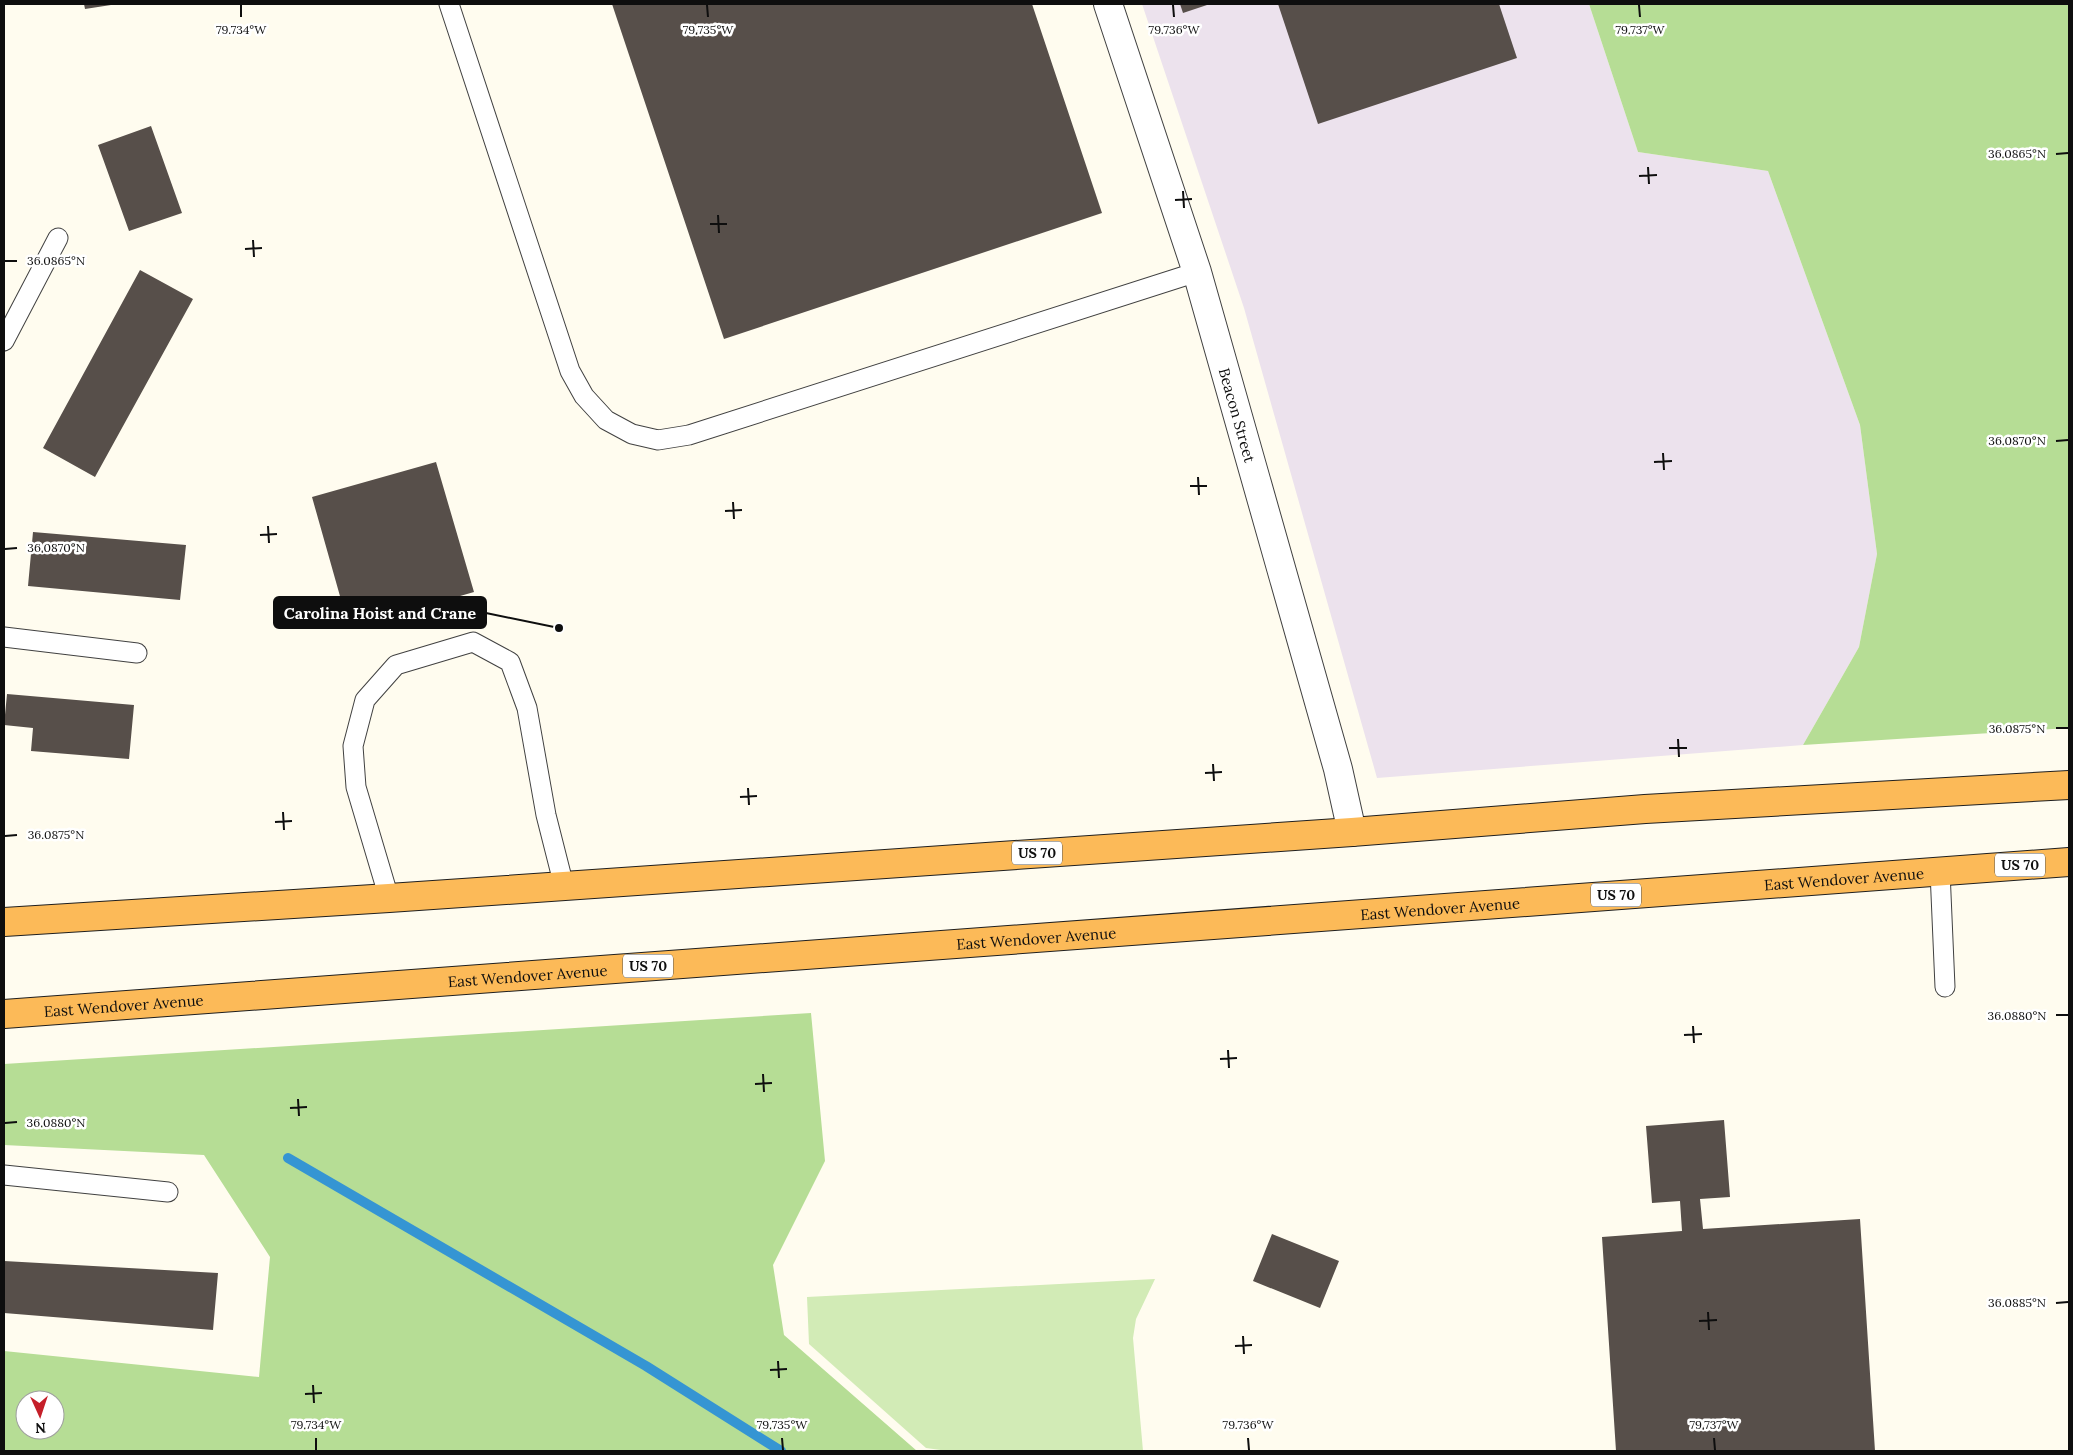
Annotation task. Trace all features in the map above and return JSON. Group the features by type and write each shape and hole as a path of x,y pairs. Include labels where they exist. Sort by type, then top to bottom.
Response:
{"highway":[{"name":"US 70","path":"4,922 389,898 1352,832 1644,809 2069,785"},
{"name":"East Wendover Avenue","path":"4,1014 2069,862"},
{"path":"1970,869 2069,874"}],"street":[{"name":"Beacon Street","path":"1108,4 1197,272 1335,760 1352,832"}],"lane":[{"path":"449,4 570,371 584,396 606,420 632,434 658,440 689,435 1197,272"},
{"path":"4,341 58,238"},
{"path":"4,636 137,652"},
{"path":"389,898 356,787 353,746 365,700 396,665 473,642 510,662 527,708 546,815 564,886"},
{"path":"1940,871 1945,987"},
{"path":"4,1175 168,1192"}],"shaded area":[{"path":"1142,4 1589,4 1638,152 1768,171 1860,425 1877,554 1859,647 1803,745 1377,778 1244,308"}],"green space":[{"path":"1589,4 2069,4 2069,728 1803,745 1859,647 1877,554 1860,425 1768,171 1638,152"},
{"path":"811,1013 825,1161 773,1265 784,1335 917,1451 4,1451 4,1351 259,1377 270,1257 204,1155 4,1145 4,1064"},
{"path":"1155,1279 1136,1319 1133,1338 1143,1451 948,1451 926,1448 809,1344 807,1297"}],"building":[{"path":"84,4 111,4 111,5 85,9"},
{"path":"612,4 1032,4 1102,213 724,339"},
{"path":"1180,4 1210,4 1183,13"},
{"path":"1278,4 1499,4 1517,58 1318,124"},
{"path":"151,126 182,213 129,231 98,145"},
{"path":"140,270 193,299 95,477 43,448"},
{"path":"436,462 474,592 349,628 312,497"},
{"path":"33,532 186,545 180,600 28,586"},
{"path":"7,694 134,705 129,759 31,751 33,728 4,725"},
{"path":"1724,1120 1730,1197 1700,1199 1703,1229 1860,1219 1875,1451 1616,1451 1602,1237 1682,1231 1680,1201 1652,1203 1646,1126"},
{"path":"1272,1234 1339,1261 1320,1308 1253,1281"},
{"path":"4,1261 218,1273 213,1330 4,1313"}],"waterway":[{"path":"288,1158 646,1366 781,1451"}],"place":[{"name":"Carolina Hoist and Crane","path":"559,628"}]}
